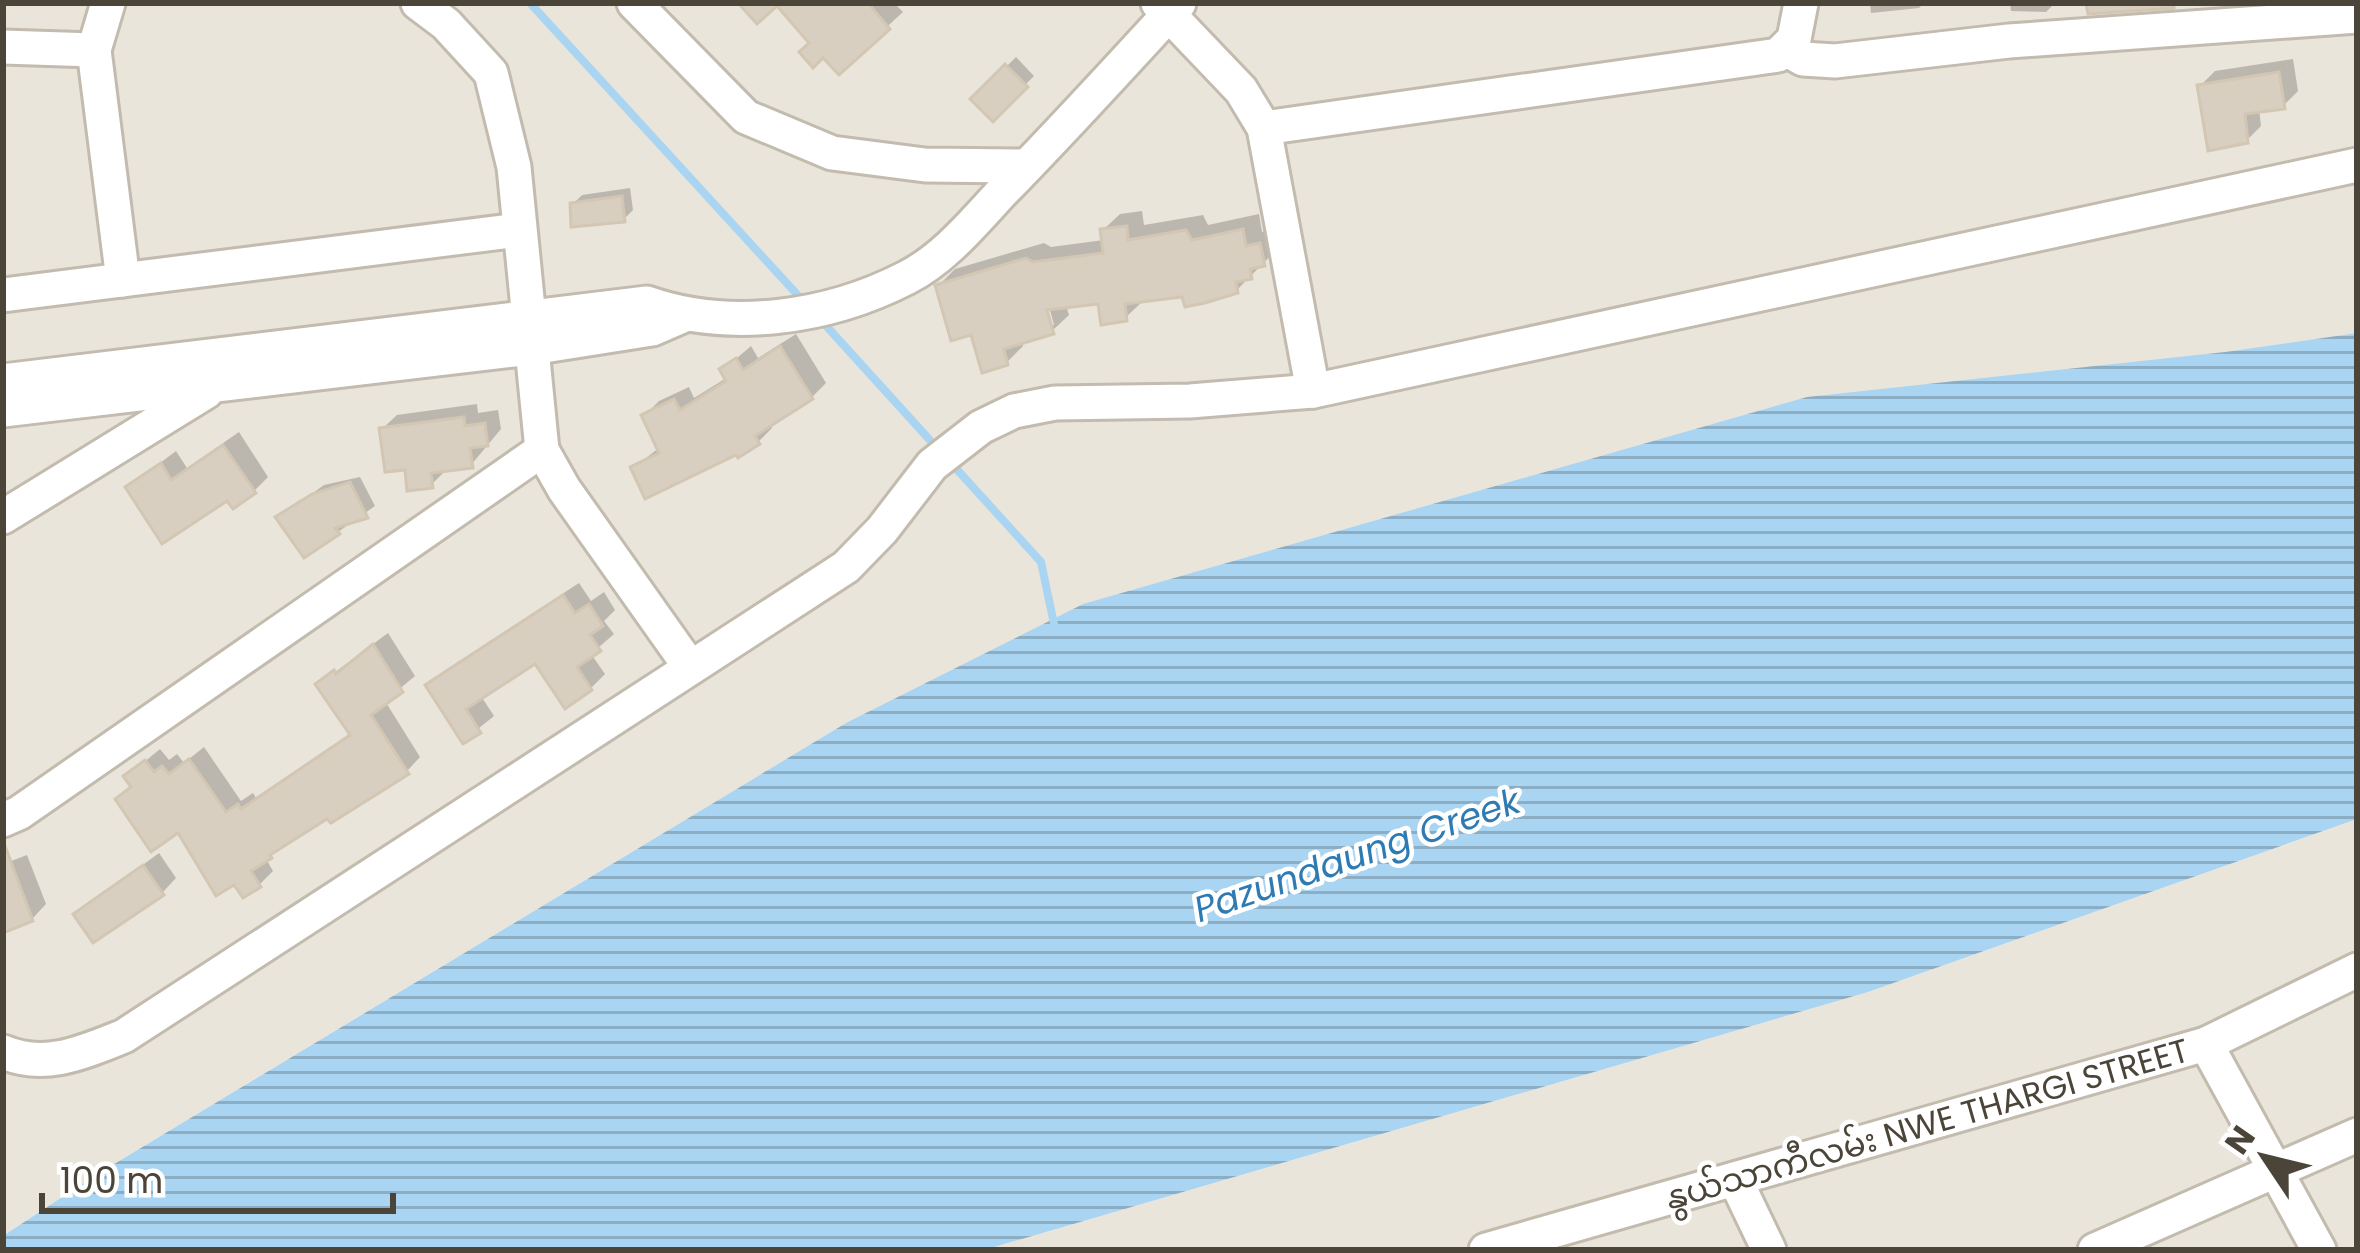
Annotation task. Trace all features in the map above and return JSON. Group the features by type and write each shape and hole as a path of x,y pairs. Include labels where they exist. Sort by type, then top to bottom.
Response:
{"street":[{"path":"108,3 94,50 123,280"},
{"path":"418,3 446,24 491,73 514,167 542,450 564,489 690,667"},
{"path":"634,3 746,117 832,153 925,165 1028,166"},
{"path":"1264,128 1778,55 1794,39 1801,3"},
{"path":"3,381 529,333 652,329 682,316 791,317 831,306 908,277 952,244 1169,7 1241,90 1264,128 1313,391"},
{"path":"1786,49 1803,59 1835,61 2009,41 2357,16"},
{"path":"3,47 94,50"},
{"path":"3,1052 21,1060 71,1058 124,1036 846,568 942,456 1014,411 1055,403 1190,401 1313,391 2357,165"},
{"path":"3,295 518,230"},
{"path":"3,410 217,385 529,333"},
{"path":"3,517 217,385"},
{"path":"3,820 542,450"},
{"name":"နွယ်သာကီလမ်း NWE THARGI STREET","path":"1497,1249 2206,1044 2357,970"},
{"path":"2206,1044 2319,1250"},
{"path":"2095,1250 2357,1135"},
{"path":"1736,1179 1769,1250"}],"shaded area":[{"path":"3,3 2357,3 2357,333 2225,352 846,723 91,1178 3,1236"},
{"path":"2357,819 2357,1250 984,1250 1868,992"}],"water":[{"name":"Pazundaung Creek","path":"2357,333 2357,819 1868,992 984,1250 3,1250 3,1236 91,1178 846,723 1083,604 1807,397 2225,352"}],"building":[{"path":"738,3 868,3 890,29 839,75 823,58 813,68 799,52 809,43 777,6 757,24"},
{"path":"2086,3 2174,3 2174,8 2088,14"},
{"path":"1005,64 1028,87 993,122 970,99"},
{"path":"2279,72 2285,109 2245,114 2248,143 2208,151 2197,85"},
{"path":"622,196 625,222 571,227 570,203"},
{"path":"1127,226 1128,240 1186,230 1192,240 1243,229 1246,246 1260,243 1265,266 1250,269 1252,279 1236,282 1238,293 1205,303 1185,307 1182,297 1125,304 1127,321 1101,325 1098,304 1047,310 1054,334 1004,349 1008,365 982,373 971,335 951,341 935,285 1026,258 1033,262 1103,253 1100,229"},
{"path":"780,346 813,399 755,436 760,444 738,458 645,499 630,467 659,453 641,415 674,399 680,410 726,381 719,369 736,358 743,370"},
{"path":"464,417 465,426 485,423 488,446 470,448 473,468 431,473 433,488 407,491 405,470 385,472 379,428"},
{"path":"223,445 256,493 233,509 227,501 162,544 125,487 161,463 171,480"},
{"path":"350,482 368,518 335,528 340,534 304,558 275,517 312,494"},
{"path":"563,595 575,613 589,604 603,626 590,635 601,651 577,667 592,690 565,709 535,664 466,709 481,733 463,744 425,685"},
{"path":"373,644 403,692 371,715 409,774 270,855 251,871 261,887 243,898 234,885 216,896 178,833 151,852 115,799 131,787 123,776 145,760 154,772 162,766 169,774 189,759 226,812 238,804 241,809 350,735 315,684 334,670 336,674"},
{"path":"3,847 33,921 3,933"},
{"path":"143,865 164,895 93,943 73,914"}],"waterway":[{"path":"530,3 804,302"},
{"path":"819,318 938,449"},
{"path":"952,464 1041,562 1054,624"}]}
